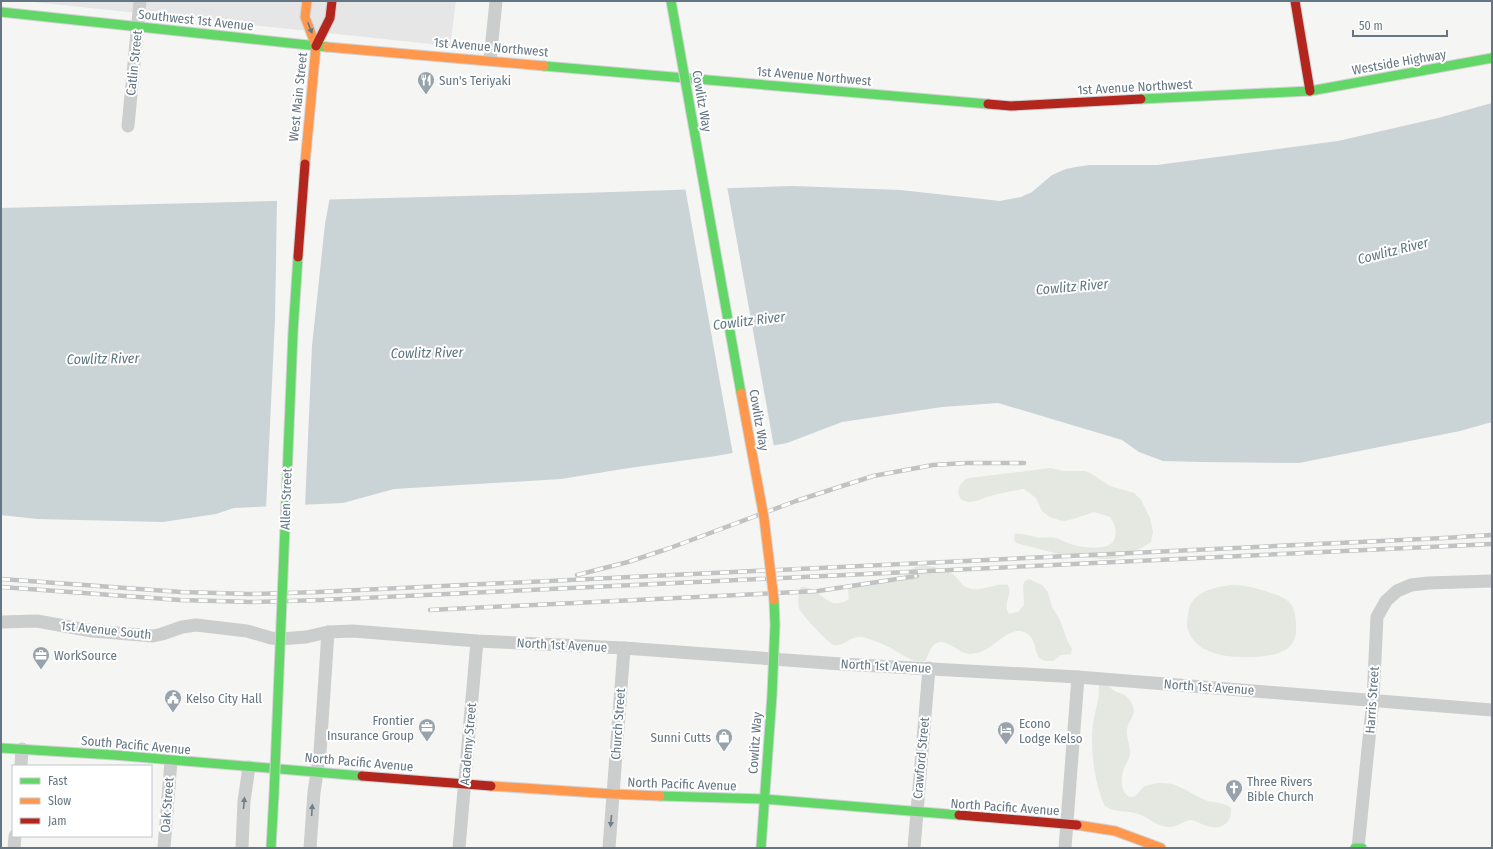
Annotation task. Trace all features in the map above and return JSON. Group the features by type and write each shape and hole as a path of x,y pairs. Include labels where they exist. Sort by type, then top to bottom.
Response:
{"main road":[{"name":"West Main Street","path":"306,150 316,46 305,17 307,1"},
{"path":"316,46 330,18 332,1"},
{"name":"Cowlitz Way","path":"671,1 764,518 773,585 775,625 772,695 761,848"},
{"path":"1295,1 1310,91"},
{"name":"Southwest 1st Avenue","path":"1,12 316,46"},
{"name":"1st Avenue Northwest","path":"316,46 1011,106 1310,91"},
{"name":"Westside Highway","path":"1310,91 1492,58"},
{"name":"Allen Street","path":"272,848 293,332 306,150"},
{"name":"South Pacific Avenue","path":"1,748 114,755 249,767 270,767"},
{"name":"North Pacific Avenue","path":"270,767 465,784 613,794 764,799 917,813 1067,824 1115,831 1162,848"},
{"path":"1357,848 1362,848"}],"street":[{"name":"Catlin Street","path":"128,126 140,1"},
{"path":"490,60 496,1"},
{"name":"Harris Street","path":"1357,848 1373,700 1377,616 1386,601 1397,591 1411,585 1492,581"},
{"name":"1st Avenue South","path":"1,622 37,621 92,631 153,636 182,627 196,625 247,631 280,639"},
{"name":"North 1st Avenue","path":"280,639 306,637 328,632 353,631 477,640 624,648 834,664 1078,677 1492,710"},
{"path":"310,848 314,792 320,752 328,632"},
{"name":"Academy Street","path":"459,848 477,640"},
{"name":"Church Street","path":"609,848 624,648"},
{"name":"Crawford Street","path":"914,848 928,668"},
{"path":"1065,848 1078,677"},
{"path":"21,765 22,749"},
{"name":"Oak Street","path":"164,848 170,761"},
{"path":"242,848 244,801 249,767"},
{"path":"14,848 15,837"}],"shaded area":[{"path":"24,1 456,1 450,46"},
{"path":"1050,468 1064,471 1085,471 1110,486 1134,493 1141,500 1150,518 1153,532 1151,542 1126,556 1112,559 1066,556 1016,543 1014,540 1015,534 1024,534 1039,538 1055,538 1070,544 1094,548 1106,546 1111,544 1116,534 1110,517 1094,512 1073,519 1064,521 1059,520 1050,517 1042,511 1036,498 1024,489 994,495 972,502 961,499 958,492 961,483 969,478"},
{"path":"924,565 947,571 954,575 964,586 968,588 978,589 1003,584 1008,585 1009,593 1007,610 1009,614 1018,612 1024,605 1023,585 1025,581 1029,579 1042,585 1048,592 1052,607 1060,620 1072,649 1071,654 1061,655 1053,661 1045,661 1037,655 1033,640 1030,636 1024,632 1018,631 1007,635 985,650 973,654 964,653 943,642 939,642 931,648 925,661 920,662 863,637 853,638 842,644 834,645 815,628 799,608 798,600 801,587 813,590 829,601 841,603 849,599 848,589 850,585 883,581 897,582 915,567"},
{"path":"1230,585 1262,590 1282,597 1292,605 1295,617 1296,635 1293,643 1288,648 1282,652 1267,656 1233,657 1206,650 1198,645 1192,638 1187,625 1191,603 1205,591"},
{"path":"1098,678 1115,691 1126,696 1131,702 1134,710 1134,714 1127,730 1130,756 1122,775 1122,785 1126,794 1132,797 1137,795 1145,786 1157,783 1172,784 1208,801 1223,804 1231,808 1231,814 1228,822 1221,826 1212,827 1192,820 1172,827 1165,827 1138,814 1117,811 1105,806 1098,787 1092,743 1093,723 1099,695"}],"water":[{"name":"Cowlitz River","path":"1492,103 1492,422 1460,431 1299,463 1163,461 1139,452 1122,440 998,403 942,407 842,422 787,443 716,456 561,479 394,489 343,503 234,508 216,514 163,522 37,519 1,515 1,208 793,186 900,190 1000,201 1021,197 1032,192 1052,175 1066,169 1076,167 1090,165 1157,165 1338,141 1438,118"}],"pier":[{"path":"727,186 774,447 733,455 685,187"},
{"path":"330,197 325,224 312,346 305,507 266,509 275,319 277,199"}],"railway":[{"path":"577,575 628,562 670,548 796,501 873,476 933,465 966,463 1024,463"},
{"path":"1,579 181,592 251,594 1492,535"},
{"path":"1,587 180,600 252,602 321,600 1492,544"},
{"path":"430,610 818,591 917,576"}],"traffic: fast":[{"path":"671,1 741,393"},
{"path":"1,12 327,47"},
{"path":"1141,99 1310,91 1492,58"},
{"path":"544,66 988,104"},
{"path":"274,794 293,332 298,257"},
{"path":"772,695 775,625 774,600"},
{"path":"761,848 772,695"},
{"path":"1,748 114,755 362,776"},
{"path":"271,848 274,794"},
{"path":"660,796 764,799 959,815"},
{"path":"1355,848 1362,848"}],"traffic: slow":[{"path":"305,164 316,46 305,17 307,1"},
{"path":"327,47 544,66"},
{"path":"741,393 764,518 774,600"},
{"path":"491,786 660,796"},
{"path":"1077,825 1115,831 1161,848"}],"traffic: jam":[{"path":"316,46 330,18 332,1"},
{"path":"1295,1 1310,91"},
{"path":"988,104 1011,106 1141,99"},
{"path":"298,257 305,164"},
{"path":"362,776 491,786"},
{"path":"959,815 1077,825"}],"place":[{"name":"Sun's Teriyaki","path":"426,95"},
{"name":"WorkSource","path":"41,670"},
{"name":"Kelso City Hall","path":"173,713"},
{"name":"Frontier Insurance Group","path":"427,742"},
{"name":"Econo Lodge Kelso","path":"1006,745"},
{"name":"Sunni Cutts","path":"724,752"},
{"name":"Three Rivers Bible Church","path":"1234,803"}]}
